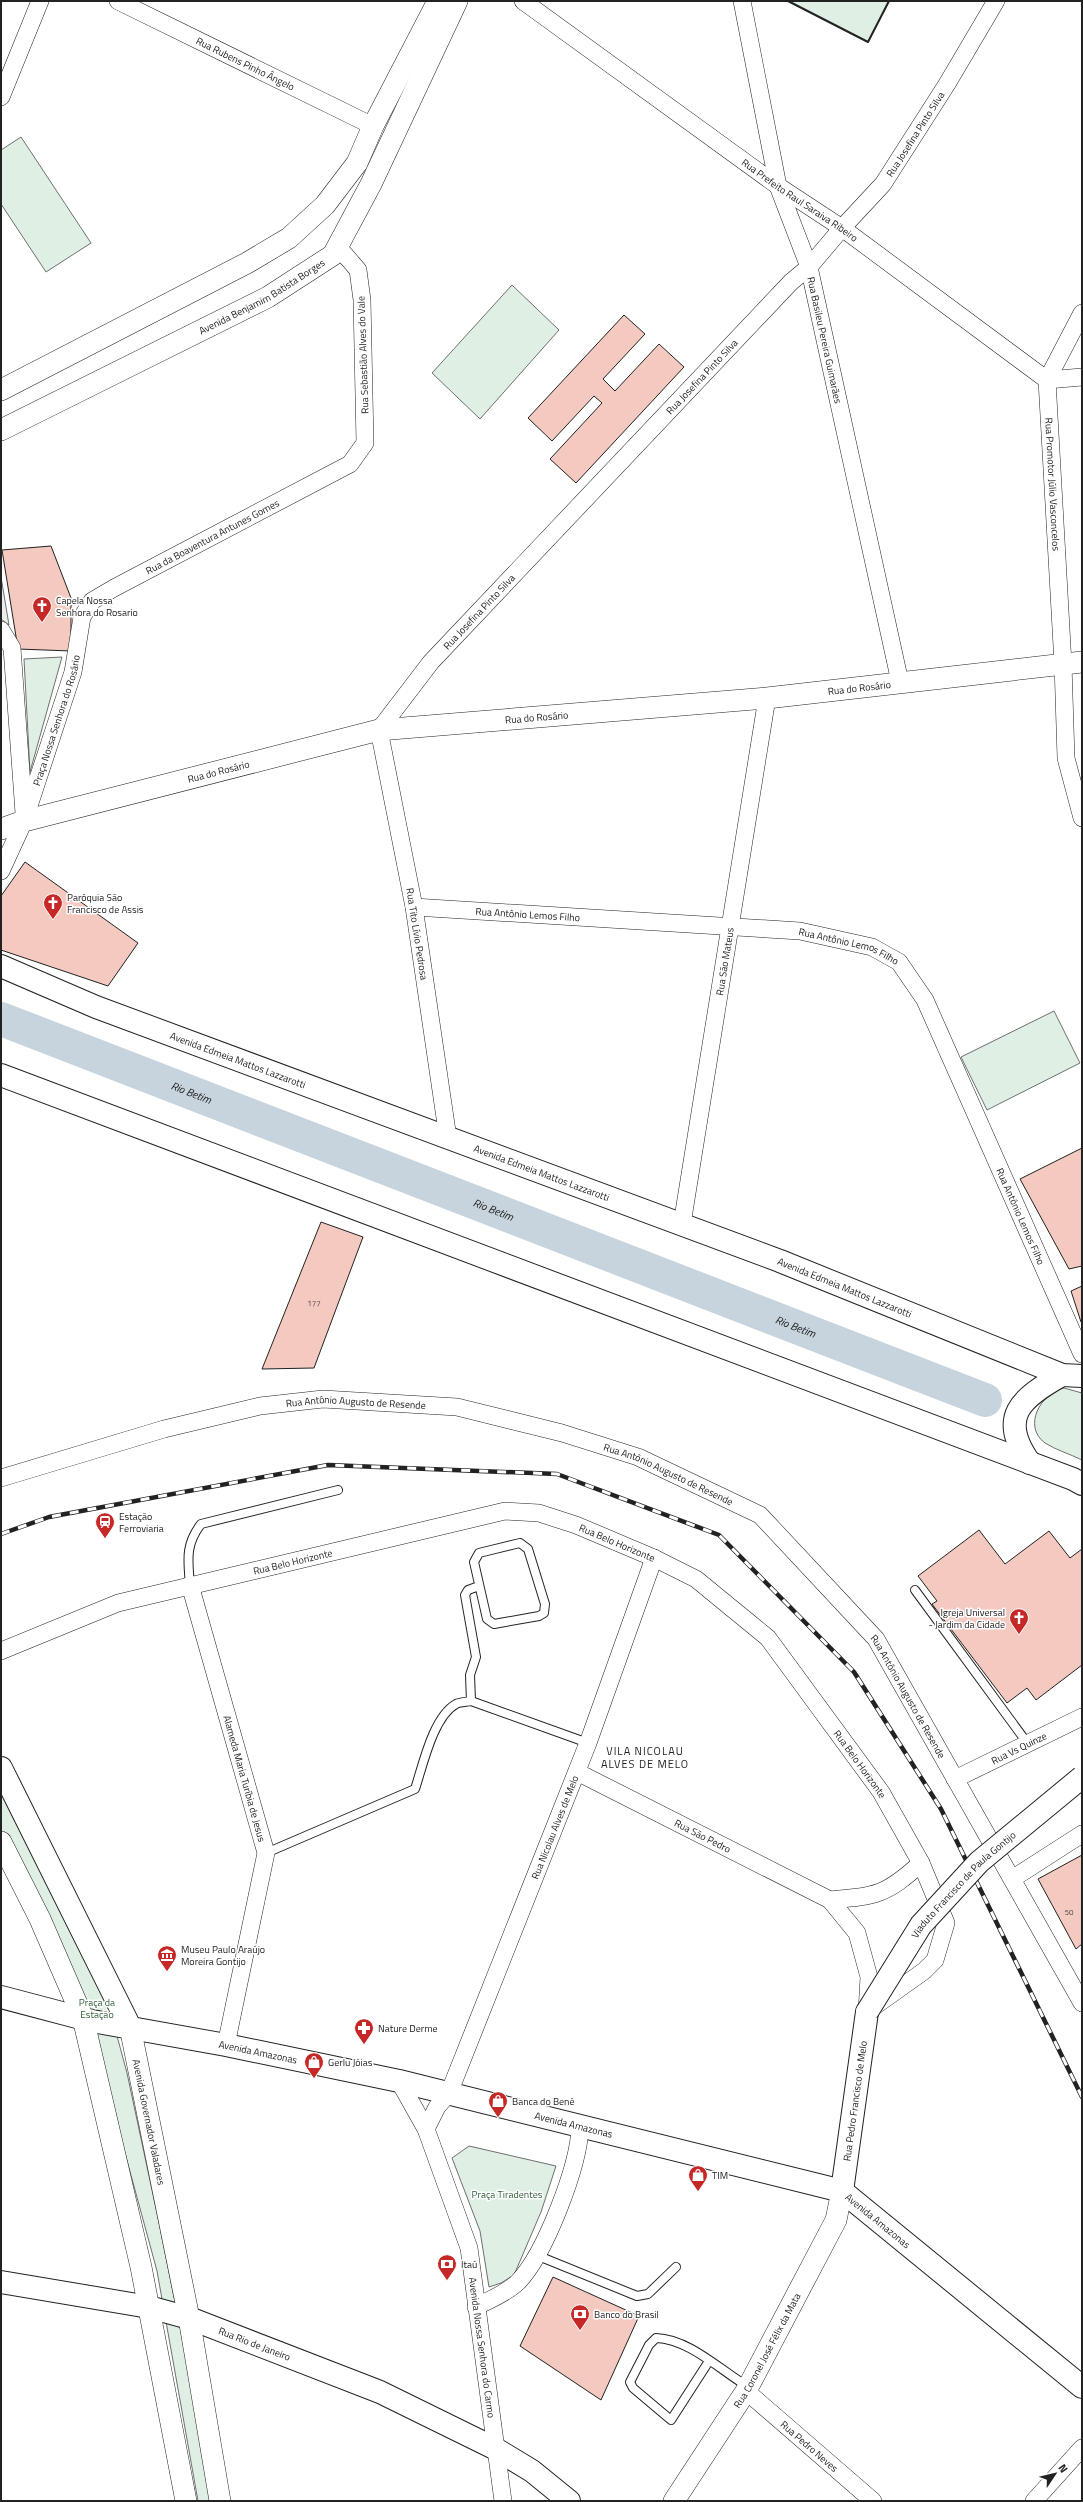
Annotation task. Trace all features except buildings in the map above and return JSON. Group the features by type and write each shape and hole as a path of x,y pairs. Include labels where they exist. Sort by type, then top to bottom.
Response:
{"main road":[{"name":"Avenida Edmeia Mattos Lazzarotti","path":"1,966 96,1007 682,1224 1072,1375"},
{"path":"1,1075 1030,1463 1082,1484"},
{"path":"1030,1463 1020,1449 1015,1433 1016,1412 1024,1400 1072,1375"},
{"name":"Avenida Governador Valadares","path":"1,1768 130,2026"},
{"name":"Viaduto Francisco de Paula Gontijo","path":"867,2012 920,1925 979,1862 1082,1778"},
{"name":"Avenida Amazonas","path":"1,1997 83,2018 226,2045 399,2081 842,2191 1082,2387"},
{"name":"Rua Pedro Francisco de Melo","path":"842,2191 867,2012"},
{"name":"Rua Rio de Janeiro","path":"1,2282 149,2307 189,2318 380,2392 494,2448 532,2471 569,2501"}],"street":[{"path":"1,97 40,1"},
{"name":"Rua Rubens Pinho Ângelo","path":"118,1 373,126"},
{"path":"1,390 240,267 289,238 330,199 357,163 373,126 438,1"},
{"name":"Avenida Benjamim Batista Borges","path":"1,430 268,297 303,276 333,255 371,184 457,1"},
{"name":"Rua Prefeito Raul Saraiva Ribeiro","path":"523,1 778,186 842,228 1047,380"},
{"name":"Rua Basileu Pereira Guimarães","path":"742,1 778,186 809,267 900,682"},
{"name":"Rua Josefina Pinto Silva","path":"379,730 431,662 791,282 809,267 842,228 883,184 947,84 996,1"},
{"name":"Rua Sebastião Alves do Vale","path":"338,248 358,270 362,300 365,443 350,464"},
{"path":"1047,380 1082,313"},
{"path":"1047,380 1082,377"},
{"name":"Rua Promotor Júlio Vasconcelos","path":"1047,380 1072,663 1066,758 1082,818"},
{"name":"Rua da Boaventura Antunes Gomes","path":"82,617 92,602 114,588 350,464"},
{"name":"Praça Nossa Senhora do Rosário","path":"1,871 24,821 73,672 82,617"},
{"path":"1,630 12,648 24,821"},
{"name":"Rua do Rosário","path":"1,829 24,821 379,730 767,698 1072,663"},
{"name":"Rua São Mateus","path":"682,1224 767,698"},
{"name":"Rua Tito Lívio Pedrosa","path":"379,730 414,907 448,1138"},
{"name":"Rua Antônio Lemos Filho","path":"414,907 730,928 800,931 872,947 899,962 924,1000 1081,1351"},
{"name":"Rua Antônio Augusto de Resende","path":"1,1478 164,1429 260,1406 323,1400 457,1406 562,1433 638,1457 760,1515 876,1639 1082,2003"},
{"name":"Rua Belo Horizonte","path":"1,1651 118,1603 505,1511 539,1513 576,1525 654,1558 696,1579 768,1638 881,1792 921,1863 946,1923 942,1942 935,1960 924,1970 867,2012"},
{"name":"Rua Nicolau Alves de Melo","path":"426,2129 437,2107 449,2093 588,1744 654,1558"},
{"name":"Alameda Maria Turíbia de Jesus","path":"190,1585 266,1852 226,2045"},
{"name":"Rua Vs Quinze","path":"956,1779 1082,1718"},
{"name":"Rua São Pedro","path":"577,1772 830,1900 857,1933 869,1977 867,2012"},
{"path":"1012,1879 1082,1834"},
{"path":"1,1842 40,1919 83,2018 149,2307 186,2501"},
{"path":"830,1900 870,1896 897,1885 921,1863"},
{"name":"Avenida Governador Valadares","path":"130,2026 189,2318 220,2501"},
{"name":"Avenida Nossa Senhora do Carmo","path":"399,2081 426,2129 469,2248 494,2448 503,2501"},
{"path":"476,2307 517,2283 527,2271 566,2191 578,2150 580,2127"},
{"name":"Rua Coronel José Félix da Mata","path":"674,2501 748,2389 836,2220 842,2191"},
{"name":"Rua Pedro Neves","path":"748,2389 873,2501"},
{"path":"1034,2501 1082,2448"}],"lane":[{"path":"190,1585 188,1554 191,1536 201,1524 338,1490"},
{"path":"520,1543 525,1545 528,1549 545,1604 544,1613 539,1616 494,1624 487,1619 479,1586 474,1562 479,1553 520,1543"},
{"path":"471,1701 470,1675 476,1657 465,1595 468,1590 479,1586"},
{"path":"916,1590 1028,1744"},
{"path":"266,1852 414,1789 430,1742 444,1715 457,1704 471,1701 588,1744"},
{"path":"536,2255 637,2296 648,2294 676,2266"},
{"path":"709,2361 671,2420 633,2388 630,2382 649,2345 656,2338 667,2339 709,2361 748,2389"}],"green space":[{"path":"788,1 889,1 868,42"},
{"path":"21,137 91,243 46,272 1,204 1,150"},
{"path":"512,285 559,330 480,419 432,373"},
{"path":"62,657 30,772 24,659"},
{"path":"1054,1011 1080,1063 987,1110 961,1057"},
{"path":"1064,1388 1082,1393 1082,1460 1045,1443 1038,1436 1035,1428 1037,1411 1042,1403 1048,1396"},
{"name":"Praça da Estação","path":"1,1790 106,1995 127,2073 159,2223 198,2416 212,2501 198,2501 157,2271 81,1991 1,1833"},
{"name":"Praça Tiradentes","path":"469,2146 556,2166 541,2212 514,2275 501,2283 489,2287 480,2231 452,2158"}],"shaded area":[{"path":"1,577 9,625 1,619"}],"waterway":[{"name":"Rio Betim","path":"1,1019 985,1400"}],"railway":[{"path":"1,1534 49,1517 328,1465 557,1474 719,1535 854,1672 941,1809 1082,2097"}],"wall":[{"path":"788,1 868,42 889,1"}],"place":[{"name":"Capela Nossa Senhora do Rosario","path":"42,623"},
{"name":"Paróquia São Francisco de Assis","path":"53,920"},
{"name":"Estação Ferroviaria","path":"105,1539"},
{"name":"Igreja Universal - Jardim da Cidade","path":"1019,1635"},
{"name":"Museu Paulo Araújo Moreira Gontijo","path":"167,1972"},
{"name":"Nature Derme","path":"364,2045"},
{"name":"Gerlu Jóias","path":"314,2079"},
{"name":"Banca do Bené","path":"498,2118"},
{"name":"TIM","path":"698,2192"},
{"name":"Itaú","path":"447,2281"},
{"name":"Banco do Brasil","path":"580,2331"}],"district":[{"name":"VILA NICOLAU ALVES DE MELO","path":"645,1757"}]}
